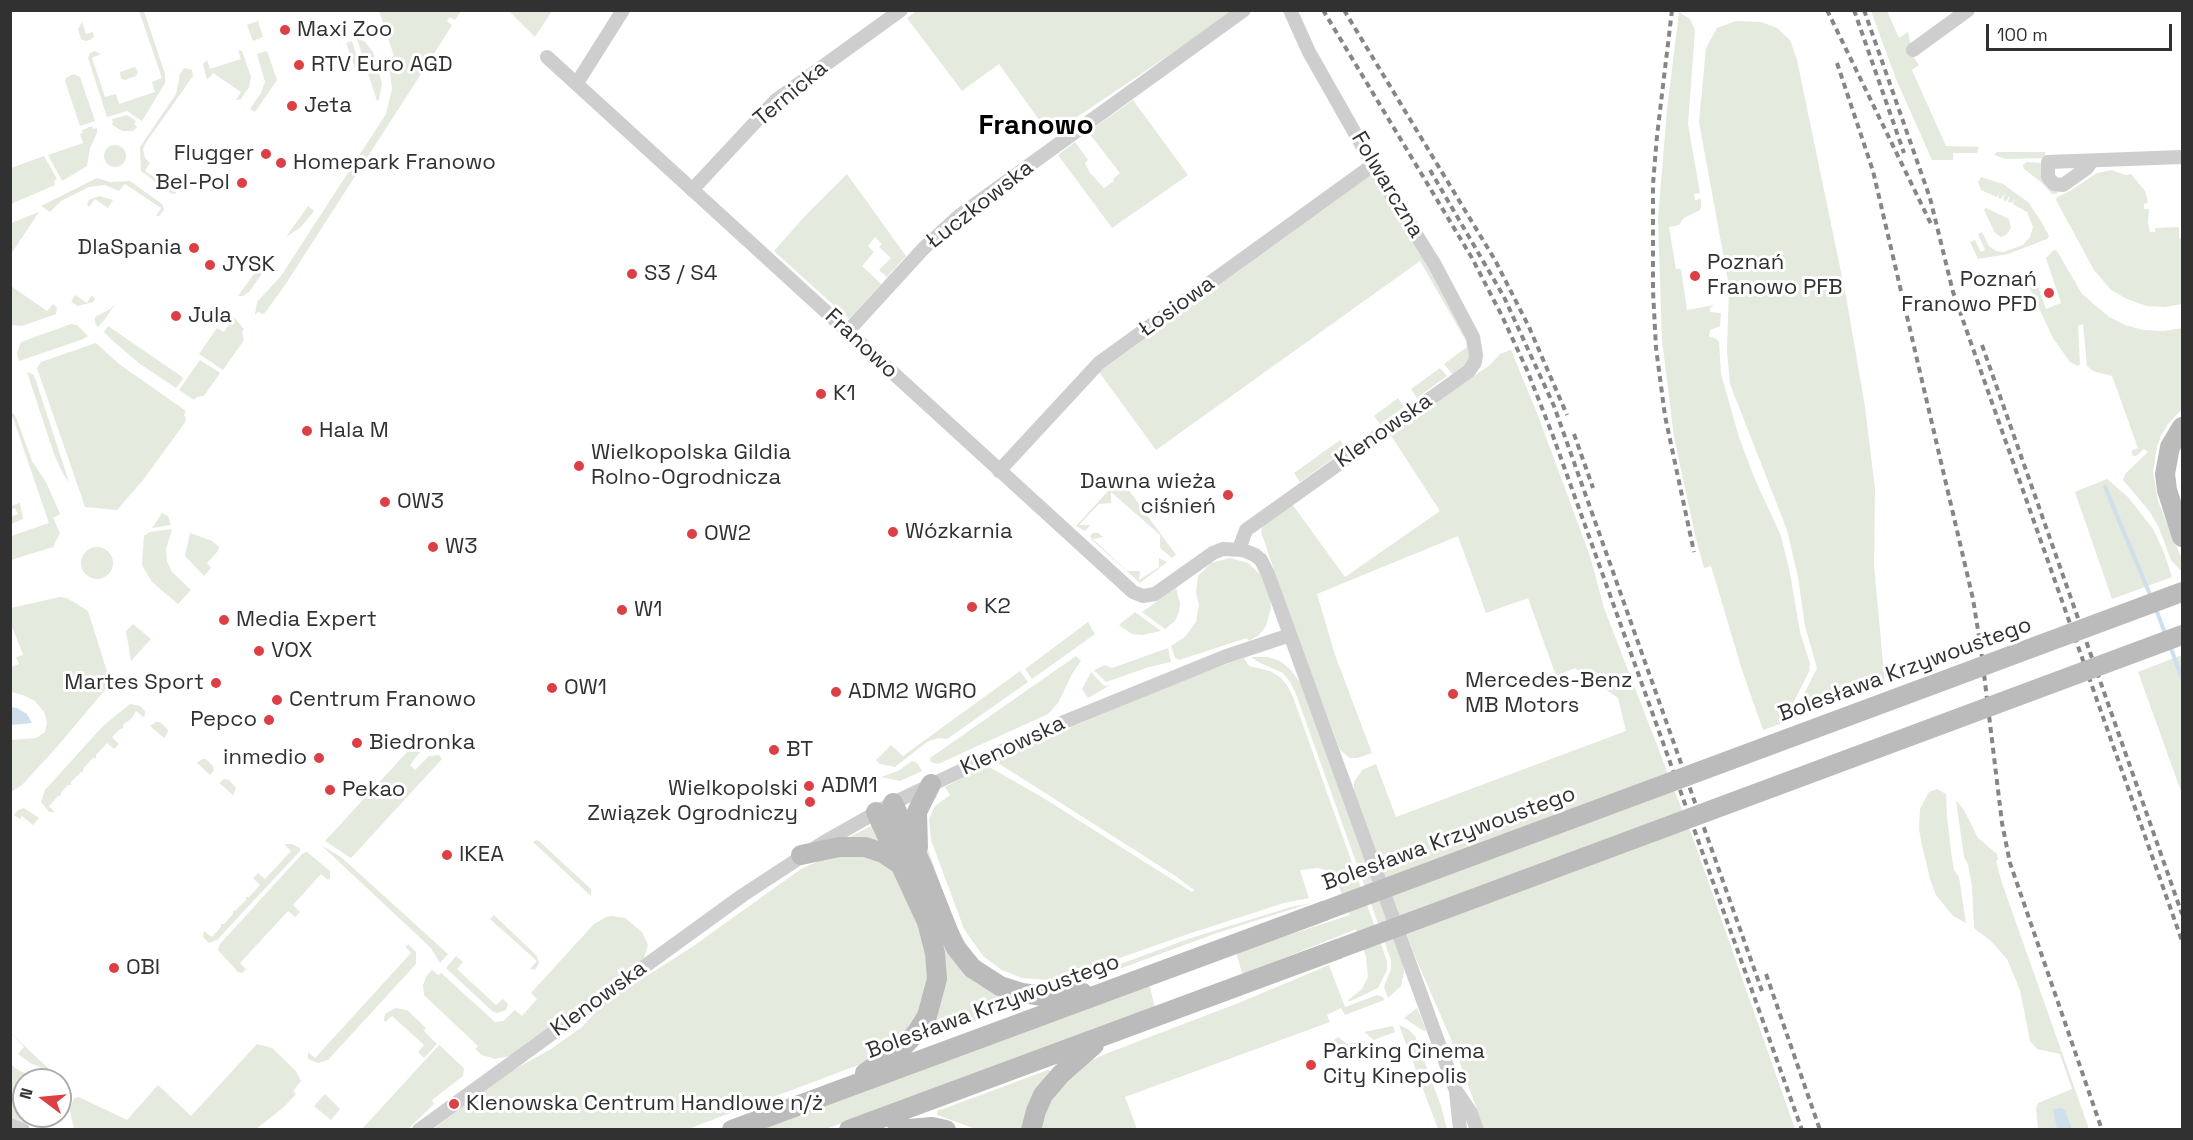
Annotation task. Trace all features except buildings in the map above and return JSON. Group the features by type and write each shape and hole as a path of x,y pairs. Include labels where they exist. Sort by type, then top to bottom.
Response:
{"main road":[{"path":"2182,427 2170,447 2165,474 2167,490 2182,537"},
{"name":"Bolesława Krzywoustego","path":"732,1130 2182,592"},
{"path":"849,1130 2182,635"},
{"path":"922,868 916,821 920,804 931,784"},
{"path":"844,1088 904,1046 917,1032 933,1002 938,980 934,946 927,922 902,865 884,808"},
{"path":"884,808 922,868 953,942 964,959 980,973 1000,986 1031,995 1104,992"},
{"path":"801,855 839,847 865,847 883,853 902,865"},
{"path":"1031,1130 1043,1095 1084,1052 1114,1033"},
{"path":"897,1130 932,1127 946,1130"}],"street":[{"path":"577,83 623,10"},
{"name":"Ternicka","path":"692,190 775,101 901,10"},
{"name":"Łuczkowska","path":"848,332 924,248 959,216 1244,10"},
{"name":"Folwarczna","path":"1290,10 1309,52 1373,165 1435,265 1476,347 1475,362"},
{"path":"1913,50 1968,10"},
{"name":"Franowo","path":"547,57 1136,594 1148,596 1155,594 1218,550 1239,549"},
{"path":"2092,161 2182,157"},
{"name":"Łosiowa","path":"999,471 1099,363 1373,165"},
{"name":"Klenowska","path":"1239,549 1246,530 1469,371 1475,362"},
{"path":"1239,549 1255,555 1264,564 1456,1090 1471,1113 1477,1130"},
{"name":"Klenowska","path":"419,1130 801,855 931,784 1059,724 1224,657 1290,635"},
{"path":"1456,1090 1460,1130"},
{"path":"10,1125 23,1130"}],"shaded area":[{"path":"917,10 1235,11 1050,135 999,64 962,91 907,18"},
{"path":"139,11 144,11 165,74 165,83 142,121 127,111 107,117 88,58 90,53 95,51 101,54 92,58 105,97 116,94 119,104 155,92 152,82 162,78"},
{"path":"379,11 461,11 455,20 450,17 447,21 452,25 285,285 264,314 258,312 255,315 257,302 281,276 386,114 392,89 386,60 394,56"},
{"path":"509,11 552,11 535,37"},
{"path":"1871,11 1887,11 1899,38 1908,32 1913,56 1919,65 1912,70 1946,146 1986,147 1979,147 1977,153 1953,153 1953,160 1932,160 1896,79"},
{"path":"1679,12 1690,19 1695,30 1688,124 1700,193 1694,194 1695,200 1701,199 1701,207 1700,210 1684,218 1679,225 1669,227 1676,269 1681,269 1687,310 1714,305 1710,308 1710,312 1721,313 1720,326 1710,330 1709,337 1719,342 1721,374 1739,437 1754,477 1781,536 1800,632 1810,664 1809,672 1786,722 1763,730 1742,670 1711,566 1704,568 1696,539 1674,437 1662,340 1658,219 1667,110"},
{"path":"258,21 263,37 253,41 247,25"},
{"path":"1736,21 1761,22 1777,28 1790,40 1797,60 1846,296 1865,407 1875,489 1874,565 1885,685 1791,720 1817,668 1805,626 1798,577 1787,530 1730,384 1727,351 1729,286 1699,122 1706,48 1717,28"},
{"path":"82,22 86,34 93,32 94,37 90,40 81,39 78,29"},
{"path":"357,39 364,41 373,52 382,83 377,101"},
{"path":"352,41 360,66 355,68 346,43"},
{"path":"238,50 242,51 251,77 249,87 241,99 236,100 241,92 213,73 207,80 203,64 207,60 210,69 241,59"},
{"path":"267,51 277,80 255,112 250,109 261,93 265,82 257,54"},
{"path":"135,67 138,72 136,76 121,79 120,72"},
{"path":"184,68 192,70 193,76 143,149 145,158 150,163 145,171 173,190 180,184 176,193 172,194 141,171 140,147 176,94 180,74"},
{"path":"74,74 80,77 95,121 80,126 65,81 67,77"},
{"path":"1133,100 1188,175 1112,228 1058,155 1075,142 1088,160 1085,163 1090,173 1104,188 1114,181 1113,179 1120,173 1088,132"},
{"path":"127,115 136,121 134,124 137,127 133,131 122,131 111,124 112,119"},
{"path":"92,126 93,129 97,128 97,133 90,148 87,166 62,181 48,155 83,143 80,134 83,133 82,130"},
{"path":"115,145 123,148 126,156 123,164 115,167 107,164 104,156 107,148"},
{"path":"1997,152 2045,152 2045,158 2006,159 1994,155"},
{"path":"44,156 57,179 54,181 55,185 11,204 11,168"},
{"path":"2026,162 2040,163 2061,190 2052,194 2024,169 2023,165"},
{"path":"2112,170 2125,175 2131,174 2145,191 2148,203 2144,204 2144,209 2149,209 2150,232 2155,232 2155,228 2179,227 2179,238 2182,238 2182,304 2165,307 2147,306 2111,290 2094,270 2056,200 2057,197 2097,173"},
{"path":"847,174 906,256 887,277 879,270 891,258 879,247 882,244 875,237 868,246 874,252 862,266 881,284 849,319 774,251"},
{"path":"1371,175 1412,233 1471,347 1469,362 1453,375 1444,364 1467,347 1466,341 1420,261 1156,450 1099,372"},
{"path":"1981,177 2003,184 2028,202 2049,236 2047,239 2008,254 1978,259 1970,242 1975,240 1981,252 1985,250 1978,234 1982,232 1989,246 1996,251 2003,252 2023,245 2030,237 2033,227 2027,212 2013,204 2015,197 2012,203 2008,202 2010,195 2006,201 2003,200 2005,193 2001,199 1998,198 2000,191 1997,197 1981,190 1978,182"},
{"path":"97,178 110,182 130,181 162,204 164,210 156,216 161,208 125,184 119,191 105,185 89,187 61,201 50,212 41,206"},
{"path":"99,196 113,200 108,208 95,199 89,207 87,204 89,200"},
{"path":"308,206 314,211 301,227 286,237"},
{"path":"1986,208 2009,219 2011,228 2006,235 2001,237 1995,233 1984,210"},
{"path":"39,212 11,254 11,223"},
{"path":"2054,250 2057,251 2082,294 2109,317 2143,330 2164,331 2182,328 2182,409 2168,424 2161,436 2153,472 2158,501 2182,560 2182,572 2171,560 2159,528 2150,512 2123,480 2125,474 2148,452 2144,449 2133,456 2131,451 2138,448 2112,376 2093,371 2087,366 2083,324 2078,326 2080,364 2078,366 2070,362 2053,338 2029,287 2037,283 2046,309 2061,303 2046,258"},
{"path":"275,255 249,292 238,296 265,259"},
{"path":"11,286 47,311 53,304 57,308 56,314 22,326 11,325"},
{"path":"75,295 87,303 92,295 95,299 93,302 78,306 71,302"},
{"path":"115,304 105,319 98,327 95,317"},
{"path":"234,317 244,329 242,332 244,340 223,370 199,354 217,328 224,332"},
{"path":"71,324 77,325 88,336 19,361 17,353 21,342"},
{"path":"108,326 181,376 183,379 176,388 140,364 113,341 104,332"},
{"path":"96,343 119,364 186,411 184,424 143,480 117,510 85,507 37,368 41,362"},
{"path":"1511,350 1590,556 1604,608 1694,841 1795,1129 1484,1129 1454,1046 1414,954 1354,791 1354,782 1362,770 1376,764 1396,817 1626,731 1618,698 1575,668 1556,676 1528,598 1486,613 1458,536 1317,594 1335,655 1372,753 1350,758 1340,750 1293,625 1261,532 1262,526 1292,504 1345,577 1440,511 1390,434 1490,365 1500,354"},
{"path":"200,360 220,373 204,396 194,400 179,390"},
{"path":"1440,368 1447,376 1417,398 1411,389"},
{"path":"27,372 34,375 69,482 54,454"},
{"path":"1398,398 1404,407 1380,424 1374,416"},
{"path":"11,411 16,417 32,461 46,482 60,514 53,518 60,533 53,547 11,560 11,536 49,523 13,418 11,418"},
{"path":"1340,440 1346,449 1300,482 1294,473"},
{"path":"1120,478 1176,555 1172,558 1160,548 1160,535 1111,492 1111,503 1099,504 1079,525 1090,525 1085,531 1076,526"},
{"path":"2107,479 2128,497 2153,529 2172,577 2112,599 2075,492"},
{"path":"20,503 23,519 11,524 11,517 18,514 15,508 11,509 11,506"},
{"path":"162,513 168,516 171,525 152,528"},
{"path":"172,529 166,549 167,561 172,572 191,590 178,604 152,582 142,565 144,536 150,532"},
{"path":"190,533 212,541 219,547 207,563 211,568 204,576 185,556"},
{"path":"1098,533 1103,537 1093,539 1127,571 1140,571 1139,580 1159,567 1159,558 1167,562 1140,583 1093,541 1090,536"},
{"path":"97,547 109,551 113,563 109,575 97,579 85,575 81,563 85,551"},
{"path":"1230,558 1248,563 1261,575 1271,608 1266,626 1259,635 1249,641 1247,638 1179,660 1175,658 1171,646 1185,637 1196,622 1199,605 1196,593 1198,576 1211,563"},
{"path":"1176,588 1180,603 1179,612 1175,621 1165,629 1142,612"},
{"path":"60,597 67,598 88,611 109,678 109,685 56,748 22,785 11,792 11,740 36,738 45,732 47,722 44,712 35,701 11,692 11,667 19,664 16,657 23,655 11,624 11,608"},
{"path":"1135,612 1161,631 1142,635 1132,634 1119,625"},
{"path":"1088,622 1095,634 1032,679 1025,669"},
{"path":"133,624 151,639 131,661 126,631"},
{"path":"1168,648 1171,662 1106,682 1094,670 1105,665 1112,668"},
{"path":"2182,655 2182,794 2138,672"},
{"path":"1076,656 1081,661 1058,703 1048,714 938,764 931,762 930,758"},
{"path":"1251,657 1268,657 1280,661 1290,669 1302,685 1403,964 1401,986 1388,998 1384,987 1391,969 1391,960 1296,694 1283,673"},
{"path":"1244,658 1249,666 1270,671 1280,677 1293,697 1387,961 1387,970 1378,988 1347,1001 1362,989 1368,977 1366,957 1356,929 1247,973 1242,973 1236,952 1350,915 1335,877 1328,871 1318,868 1300,870 1309,898 1284,903 1185,935 1066,977 1048,980 1022,978 1002,970 983,956 964,929 931,840 929,819 935,806 950,795 945,787 986,765 1045,799 1192,892 1194,890 1177,877 995,761 1201,673"},
{"path":"1020,671 1028,682 947,739 938,738 927,742 895,767 880,764 876,760 891,745 903,756"},
{"path":"1091,672 1104,686 1110,685 1088,698 1082,689"},
{"path":"130,704 140,706 145,711 145,715 143,717 136,711 132,718 123,725 123,728 112,737 119,744 114,749 107,743 96,758 93,758 83,772 49,806 55,812 49,812 41,802 45,790 103,726"},
{"path":"160,722 168,730 164,738 150,726"},
{"path":"420,738 424,747 410,765 415,770 429,756 439,755 442,759 351,858 325,841"},
{"path":"206,759 213,766 214,770 210,775 197,763"},
{"path":"912,761 917,763 922,771 900,781 881,777 898,771"},
{"path":"224,779 229,780 236,788 233,795 219,783"},
{"path":"1937,789 1946,794 1952,859 1954,870 1959,877 1966,923 1953,916 1936,895 1921,841 1920,809 1929,792"},
{"path":"935,793 937,797 929,804 924,815 923,831 952,917 966,944 979,960 996,974 1019,983 1044,986 1072,982 1188,939 1311,903 1217,933 1081,983 1047,990 1017,986 995,977 977,964 962,944 951,923 925,853 920,830 923,809 928,799"},
{"path":"1956,800 1964,810 1978,838 1997,854 1998,860 1996,861 2002,883 2089,1129 2038,1129 2036,1109 2038,1103 2072,1089 2060,1054 2037,1049 2030,1041 2020,990 2007,959 1991,941 1974,928 1972,887 1968,864 1964,857"},
{"path":"24,808 39,818 33,825 22,816 20,819 14,815 18,810"},
{"path":"873,825 888,848 849,837"},
{"path":"536,840 591,889 591,896 533,842"},
{"path":"284,844 292,844 300,848 300,851 217,940 209,943 203,937 204,931 212,937 221,924 224,924 233,914 233,911 246,900 246,897 249,897 260,885 253,878 258,873 265,879 291,851"},
{"path":"321,845 341,857 448,954 440,963 431,948"},
{"path":"307,852 330,871 330,878 328,880 321,874 293,905 300,912 295,917 288,911 240,963 246,969 242,973 238,972 218,950 220,944 303,853"},
{"path":"856,852 891,867 923,930 931,975 913,1027 869,1061 688,1129 432,1130 513,1070 551,1049 582,1027 603,1004 692,947 801,869 833,855"},
{"path":"494,915 537,956 539,963 535,970 530,969 537,961 490,919"},
{"path":"612,916 625,918 642,932 648,945 644,958 510,1056 495,1059 482,1055 475,1049 478,1046 424,995 423,985 432,970 438,975 441,973 495,1022 503,1021 515,1010 522,1016 537,999 531,993 594,924"},
{"path":"936,921 1019,1003 1017,1006 921,1041 937,1006"},
{"path":"409,945 416,952 416,964 328,1060 318,1063 308,1059 308,1052 315,1058 411,953 405,946"},
{"path":"456,956 463,962 457,969 496,1005 503,999 508,1004 506,1010 497,1013 492,1011 446,968"},
{"path":"1329,965 1345,1007 1377,995 1383,997 1384,1000 1345,1015 1341,1008 1327,1015 1330,1022 1125,1097 1137,1129 1037,1130 1046,1102 1083,1064"},
{"path":"1147,986 1150,987 1155,1008 826,1129 761,1130"},
{"path":"395,1008 407,1010 426,1028 424,1031 437,1044 424,1058 418,1052 424,1045 392,1016 385,1022 385,1014"},
{"path":"1417,1008 1426,1030 1424,1031 1404,1018"},
{"path":"1399,1025 1408,1029 1415,1036 1441,1106 1447,1129 1438,1129"},
{"path":"1393,1026 1395,1032 1374,1040 1364,1032"},
{"path":"11,1033 48,1068 30,1063 18,1054 24,1047"},
{"path":"1338,1037 1347,1044 1366,1042 1337,1051 1331,1046"},
{"path":"257,1044 272,1048 296,1071 301,1081 293,1091 296,1094 284,1107 256,1129 75,1130 72,1120 72,1104 74,1098 79,1097 127,1120 158,1085 191,1116"},
{"path":"439,1045 464,1068 463,1076 432,1100 434,1104 408,1129 362,1129"},
{"path":"10,1064 16,1068 12,1068 11,1119"},
{"path":"1048,1070 1052,1071 1025,1129 976,1129 937,1115 938,1110"},
{"path":"325,1094 340,1109 331,1120 314,1106"}],"water":[{"path":"10,707 27,714 32,723 11,725"},
{"path":"2053,1109 2065,1110 2072,1129 2057,1129"}],"waterway":[{"path":"2105,487 2151,597"},
{"path":"2156,609 2166,636"},
{"path":"2170,646 2182,678"}],"railway":[{"path":"1323,10 1472,258 1527,370 1553,436 1802,1130"},
{"path":"1344,10 1495,260 1529,327 1567,415"},
{"path":"1672,10 1653,184 1653,291 1656,348 1665,416 1694,552"},
{"path":"1827,10 1932,226"},
{"path":"1854,10 1904,153"},
{"path":"1864,10 1930,198 1953,292 2182,941"},
{"path":"1837,63 1873,171 1973,599 2002,823 2010,863 2102,1130"},
{"path":"1430,170 1504,297 1554,406 1762,991"},
{"path":"1982,345 2182,914"},
{"path":"1574,434 1593,488"},
{"path":"1766,974 1820,1130"}],"place":[{"name":"Maxi Zoo","path":"285,30"},
{"name":"RTV Euro AGD","path":"299,65"},
{"name":"Jeta","path":"292,106"},
{"name":"Flugger","path":"266,154"},
{"name":"Homepark Franowo","path":"281,163"},
{"name":"Bel-Pol","path":"242,183"},
{"name":"DlaSpania","path":"194,248"},
{"name":"JYSK","path":"210,265"},
{"name":"S3 / S4","path":"632,274"},
{"name":"Poznań Franowo PFB","path":"1695,276"},
{"name":"Poznań Franowo PFD","path":"2049,293"},
{"name":"Jula","path":"176,316"},
{"name":"K1","path":"821,394"},
{"name":"Hala M","path":"307,431"},
{"name":"Wielkopolska Gildia Rolno-Ogrodnicza","path":"579,466"},
{"name":"Dawna wieża ciśnień","path":"1228,495"},
{"name":"OW3","path":"385,502"},
{"name":"Wózkarnia","path":"893,532"},
{"name":"OW2","path":"692,534"},
{"name":"W3","path":"433,547"},
{"name":"K2","path":"972,607"},
{"name":"W1","path":"622,610"},
{"name":"Media Expert","path":"224,620"},
{"name":"VOX","path":"259,651"},
{"name":"Martes Sport","path":"216,683"},
{"name":"OW1","path":"552,688"},
{"name":"ADM2 WGRO","path":"836,692"},
{"name":"Mercedes-Benz MB Motors","path":"1453,694"},
{"name":"Centrum Franowo","path":"277,700"},
{"name":"Pepco","path":"269,720"},
{"name":"Biedronka","path":"357,743"},
{"name":"BT","path":"774,750"},
{"name":"inmedio","path":"319,758"},
{"name":"ADM1","path":"809,786"},
{"name":"Pekao","path":"330,790"},
{"name":"Wielkopolski Związek Ogrodniczy","path":"810,802"},
{"name":"IKEA","path":"447,855"},
{"name":"OBI","path":"114,968"},
{"name":"Parking Cinema City Kinepolis","path":"1311,1065"},
{"name":"Klenowska Centrum Handlowe n/ż","path":"454,1104"}],"district":[{"name":"Franowo","path":"1036,126"}]}
